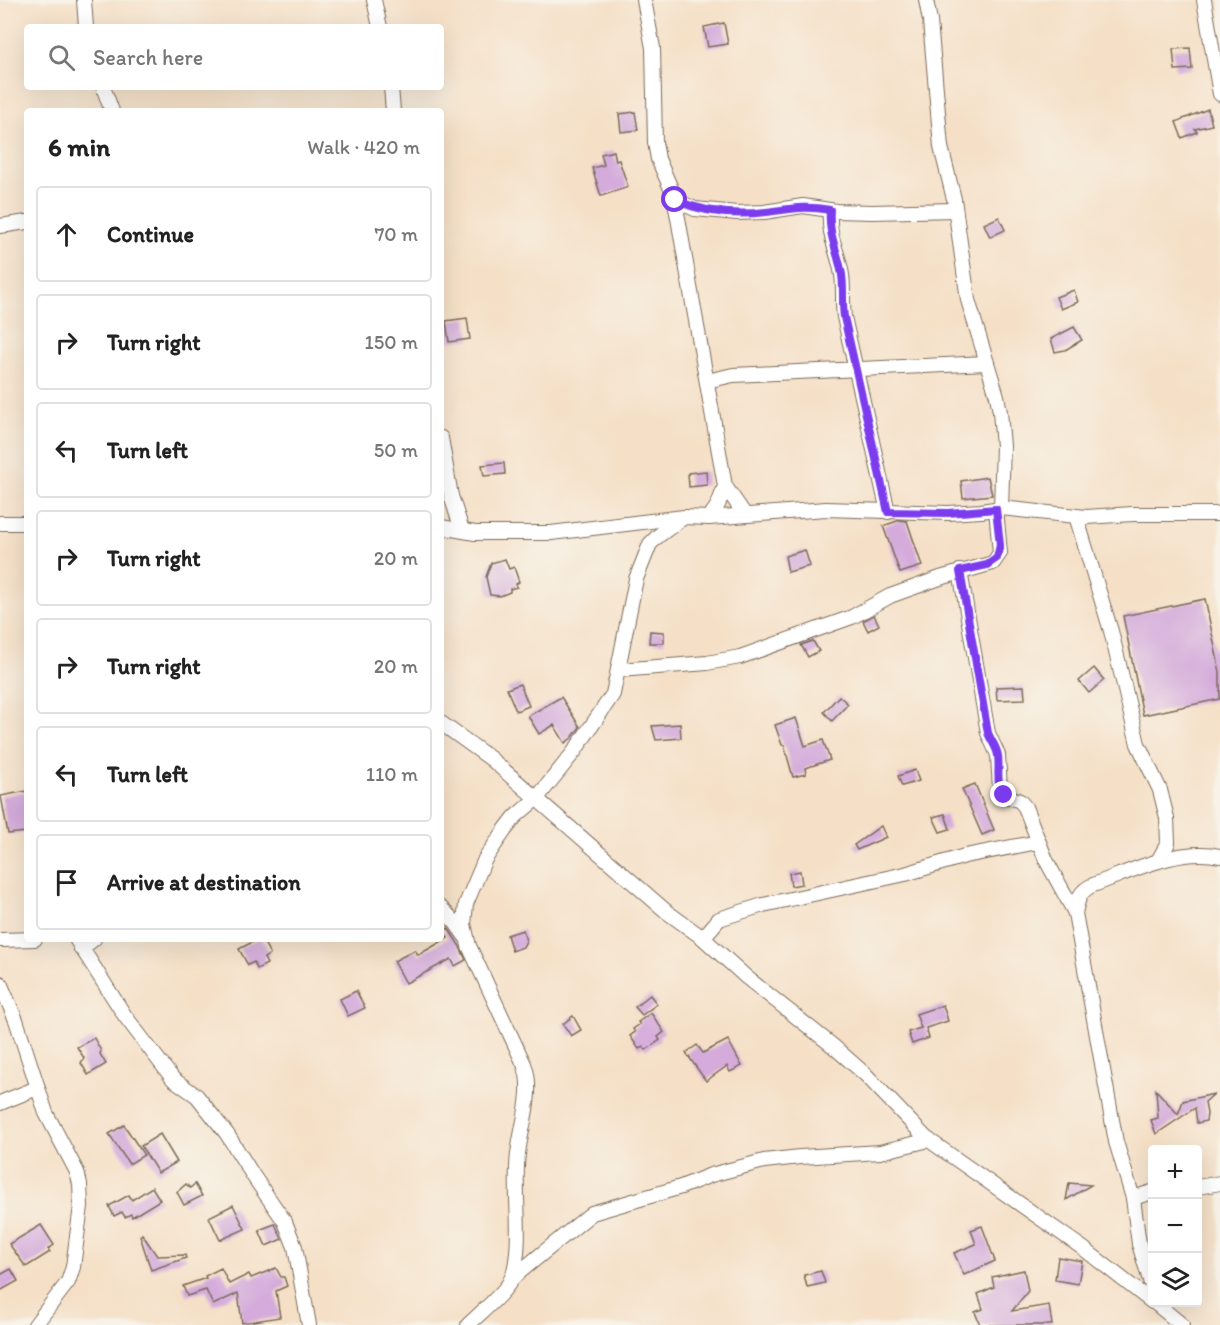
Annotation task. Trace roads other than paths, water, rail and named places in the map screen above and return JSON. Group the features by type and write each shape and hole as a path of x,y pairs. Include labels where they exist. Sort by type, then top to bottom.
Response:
{"street":[{"path":"84,0 86,24"},
{"path":"374,0 379,24"},
{"path":"644,0 653,48 655,142 658,159 667,176 675,200 725,486 745,515"},
{"path":"619,670 695,664 740,657 852,617 890,596 960,571 987,565 997,558 1000,545 999,508 1003,446 1000,412 968,300 955,210 941,147 930,21 926,0"},
{"path":"1204,0 1220,94"},
{"path":"104,90 111,108"},
{"path":"391,90 393,108"},
{"path":"675,200 695,209 737,213 764,212 803,206 872,212 955,210"},
{"path":"830,210 829,227 841,272 841,300 888,512"},
{"path":"0,226 24,222"},
{"path":"707,381 733,375 987,363"},
{"path":"444,455 451,496 462,530"},
{"path":"709,518 718,505 725,486"},
{"path":"444,527 488,534 551,533 684,517 709,518 826,509 948,513 999,508 1076,516 1220,514"},
{"path":"1076,516 1111,631 1138,744 1160,790 1167,818 1168,843 1166,851 1158,861"},
{"path":"468,941 464,914 485,860 515,817 537,798 605,708 613,694 619,670 636,579 650,544 684,517"},
{"path":"0,523 24,523"},
{"path":"960,571 988,733 998,755 1000,790 1004,795 1023,804 1038,842 1075,913 1116,1142 1133,1198 1139,1244 1148,1274"},
{"path":"444,725 491,759 667,912 703,938 746,977 866,1075 929,1140 1148,1297"},
{"path":"703,938 719,919 763,905 906,874 965,856 1038,842"},
{"path":"1075,913 1079,897 1084,889 1158,861 1188,855 1220,856"},
{"path":"444,911 468,941 528,1076 518,1156 516,1249 511,1279"},
{"path":"0,940 24,939"},
{"path":"79,944 126,1016 173,1079 197,1096 227,1134 285,1222 295,1247 309,1325"},
{"path":"0,983 16,1020 46,1113 77,1172 80,1184 81,1206 73,1267 68,1282 36,1325"},
{"path":"0,1103 37,1088"},
{"path":"468,1325 511,1279 592,1213 711,1175 764,1161 800,1156 880,1152 929,1140"},
{"path":"1202,1186 1220,1183"},
{"path":"1133,1198 1148,1193"},
{"path":"1161,1307 1182,1325"}]}
